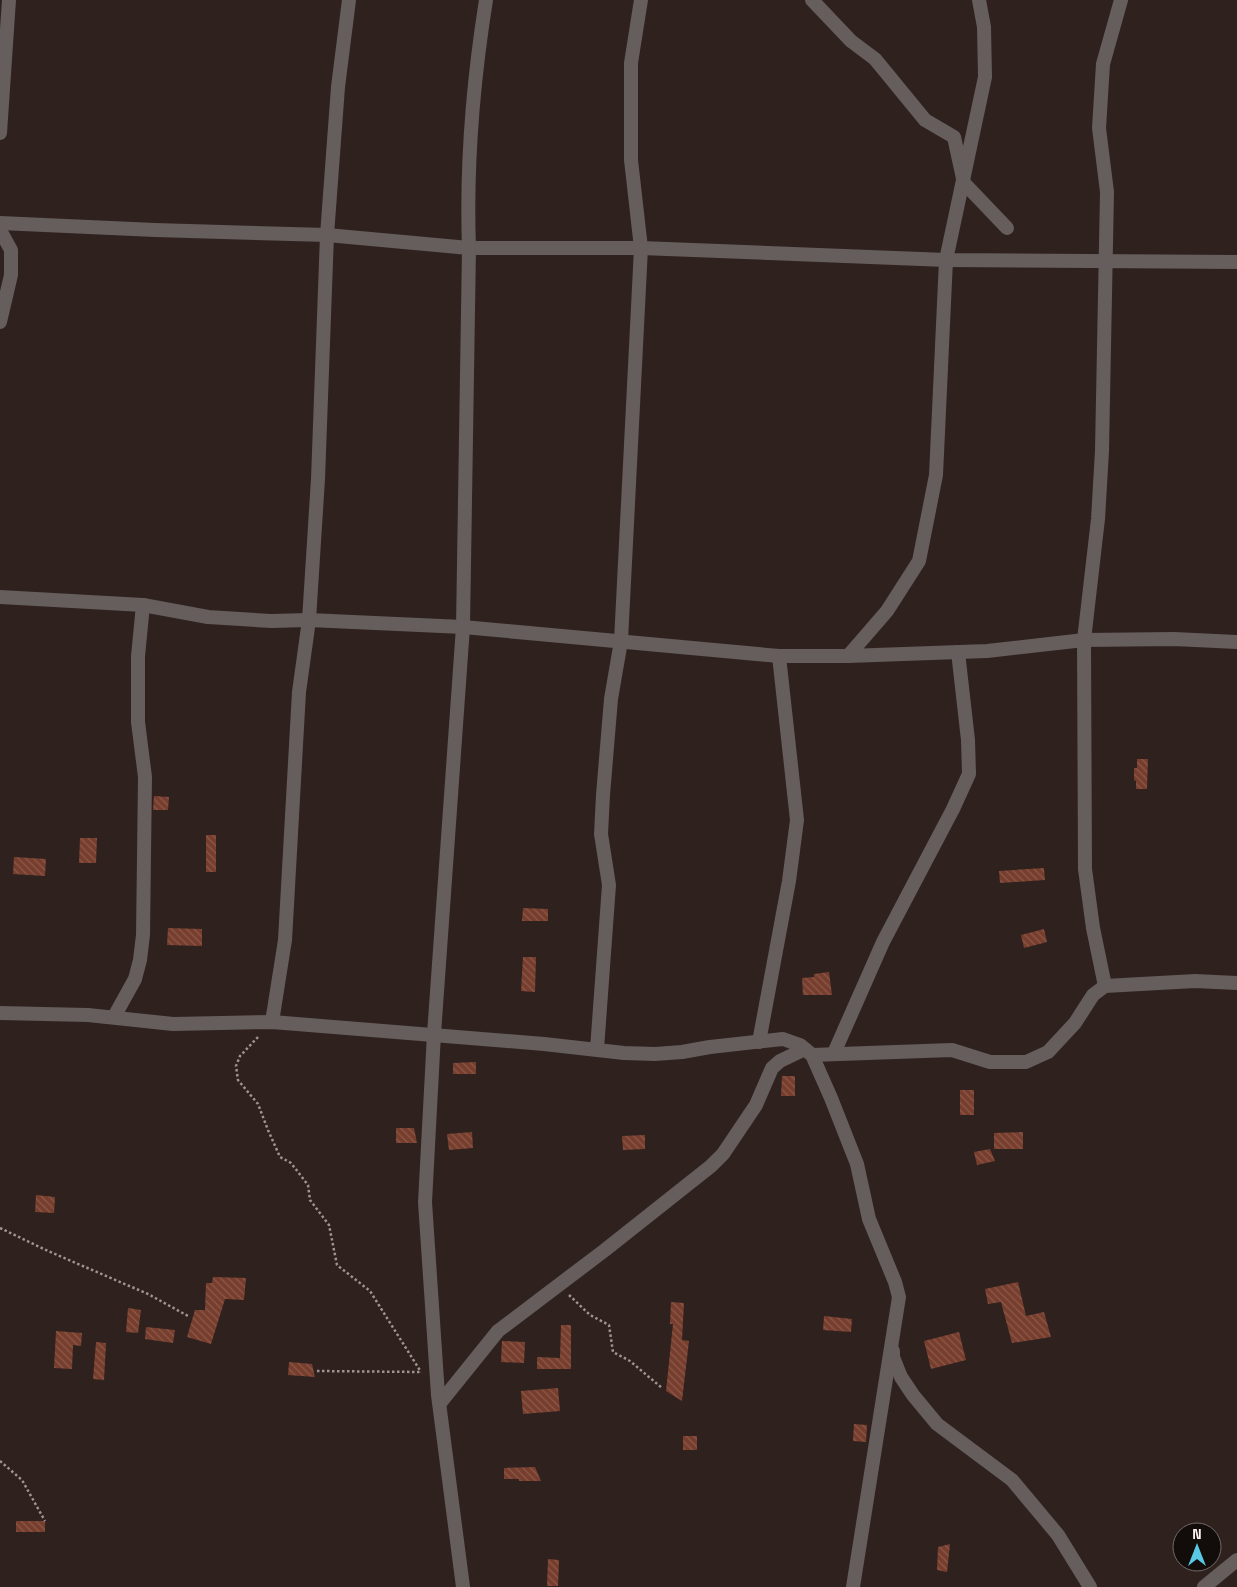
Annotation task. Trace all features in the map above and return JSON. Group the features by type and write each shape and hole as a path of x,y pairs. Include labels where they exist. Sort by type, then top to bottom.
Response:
{"street":[{"path":"0,133 9,0"},
{"path":"272,1022 285,940 298,692 309,620 318,479 327,235 338,87 349,0"},
{"path":"463,1587 439,1396 425,1202 434,1034 462,627 469,248 468,203 478,54 486,0"},
{"path":"597,1050 609,886 601,834 603,795 611,699 621,641 641,248 631,160 631,63 641,0"},
{"path":"812,0 851,41 875,59 925,120 954,136 964,183 1007,228"},
{"path":"848,656 887,611 919,561 936,475 946,260 964,183 985,77 984,27 979,0"},
{"path":"1105,986 1093,928 1085,869 1084,640 1098,519 1102,461 1107,192 1099,128 1103,64 1121,0"},
{"path":"0,223 327,235 469,248 641,248 946,260 1237,262"},
{"path":"0,230 11,250 11,275 0,322"},
{"path":"0,598 143,605 208,617 271,621 309,620 462,627 779,656 848,656 988,651 1084,640 1174,639 1237,642"},
{"path":"114,1017 135,979 140,960 143,935 145,777 138,722 138,656 143,605"},
{"path":"834,1053 883,942 953,809 968,774 968,740 958,652"},
{"path":"759,1042 789,880 797,820 779,656"},
{"path":"439,1396 498,1331 681,1190 723,1154 756,1105 772,1068 780,1061 809,1052 952,1050 990,1062 1026,1062 1048,1052 1075,1023 1093,995 1105,986 1196,981 1237,983"},
{"path":"0,1013 88,1015 173,1024 272,1022 434,1034 655,1054 783,1039 800,1045 809,1052 857,1164 870,1219 895,1282 899,1298 853,1587"},
{"path":"892,1333 893,1357 901,1377 913,1395 937,1424 1012,1480 1058,1535 1090,1587"},
{"path":"1204,1587 1237,1560"}],"path":[{"path":"272,1022 240,1056 236,1066 238,1080 258,1104 280,1157 291,1163 308,1185 310,1200 329,1225 337,1265 370,1291 421,1372 439,1396"},
{"path":"0,1228 148,1294 188,1316"},
{"path":"558,1285 590,1315 609,1325 613,1352 630,1361 662,1388"},
{"path":"318,1371 421,1372"},
{"path":"0,1461 22,1480 45,1521"}],"building":[{"path":"1137,759 1148,759 1147,789 1136,789 1134,768 1137,768"},
{"path":"154,796 169,797 168,810 153,810"},
{"path":"206,835 216,835 216,872 206,872"},
{"path":"80,838 97,838 96,863 79,863"},
{"path":"14,857 46,859 45,876 13,874"},
{"path":"1044,868 1045,880 1000,883 999,871"},
{"path":"523,908 548,909 548,921 522,921"},
{"path":"168,928 202,929 202,946 167,945"},
{"path":"1044,929 1047,942 1024,948 1021,935"},
{"path":"523,957 536,957 535,992 521,991"},
{"path":"829,972 832,995 803,995 802,978 814,977 814,974"},
{"path":"476,1062 476,1074 453,1074 453,1063"},
{"path":"782,1076 795,1076 795,1096 781,1096"},
{"path":"960,1090 974,1090 974,1115 960,1115"},
{"path":"396,1128 414,1128 417,1143 396,1143"},
{"path":"472,1132 473,1148 449,1150 447,1134"},
{"path":"1023,1132 1023,1149 994,1149 994,1133"},
{"path":"645,1135 645,1149 623,1150 622,1136"},
{"path":"990,1149 995,1161 977,1165 974,1152"},
{"path":"36,1195 55,1197 54,1213 35,1212"},
{"path":"213,1277 246,1278 244,1300 225,1299 211,1344 187,1337 195,1310 205,1310 206,1283 212,1283"},
{"path":"1018,1282 1026,1316 1044,1312 1051,1337 1012,1343 1001,1302 988,1304 985,1289"},
{"path":"671,1302 684,1303 682,1340 689,1341 682,1401 666,1391 673,1324 670,1324"},
{"path":"128,1308 141,1310 138,1333 126,1332"},
{"path":"824,1316 852,1319 851,1332 823,1330"},
{"path":"561,1325 571,1325 571,1369 537,1369 537,1357 560,1358"},
{"path":"146,1327 175,1330 173,1343 145,1339"},
{"path":"56,1331 82,1333 81,1346 73,1345 72,1369 54,1368"},
{"path":"959,1332 966,1360 931,1369 924,1341"},
{"path":"502,1341 525,1342 524,1363 501,1362"},
{"path":"96,1342 106,1343 104,1380 93,1379"},
{"path":"289,1362 312,1364 315,1377 288,1375"},
{"path":"558,1388 560,1411 523,1414 521,1391"},
{"path":"854,1424 867,1425 866,1442 853,1441"},
{"path":"683,1436 697,1436 697,1450 683,1450"},
{"path":"535,1467 541,1481 504,1479 504,1468"},
{"path":"16,1521 45,1521 45,1532 16,1532"},
{"path":"950,1544 947,1572 937,1570 938,1547"},
{"path":"548,1559 559,1560 558,1586 547,1586"}]}
